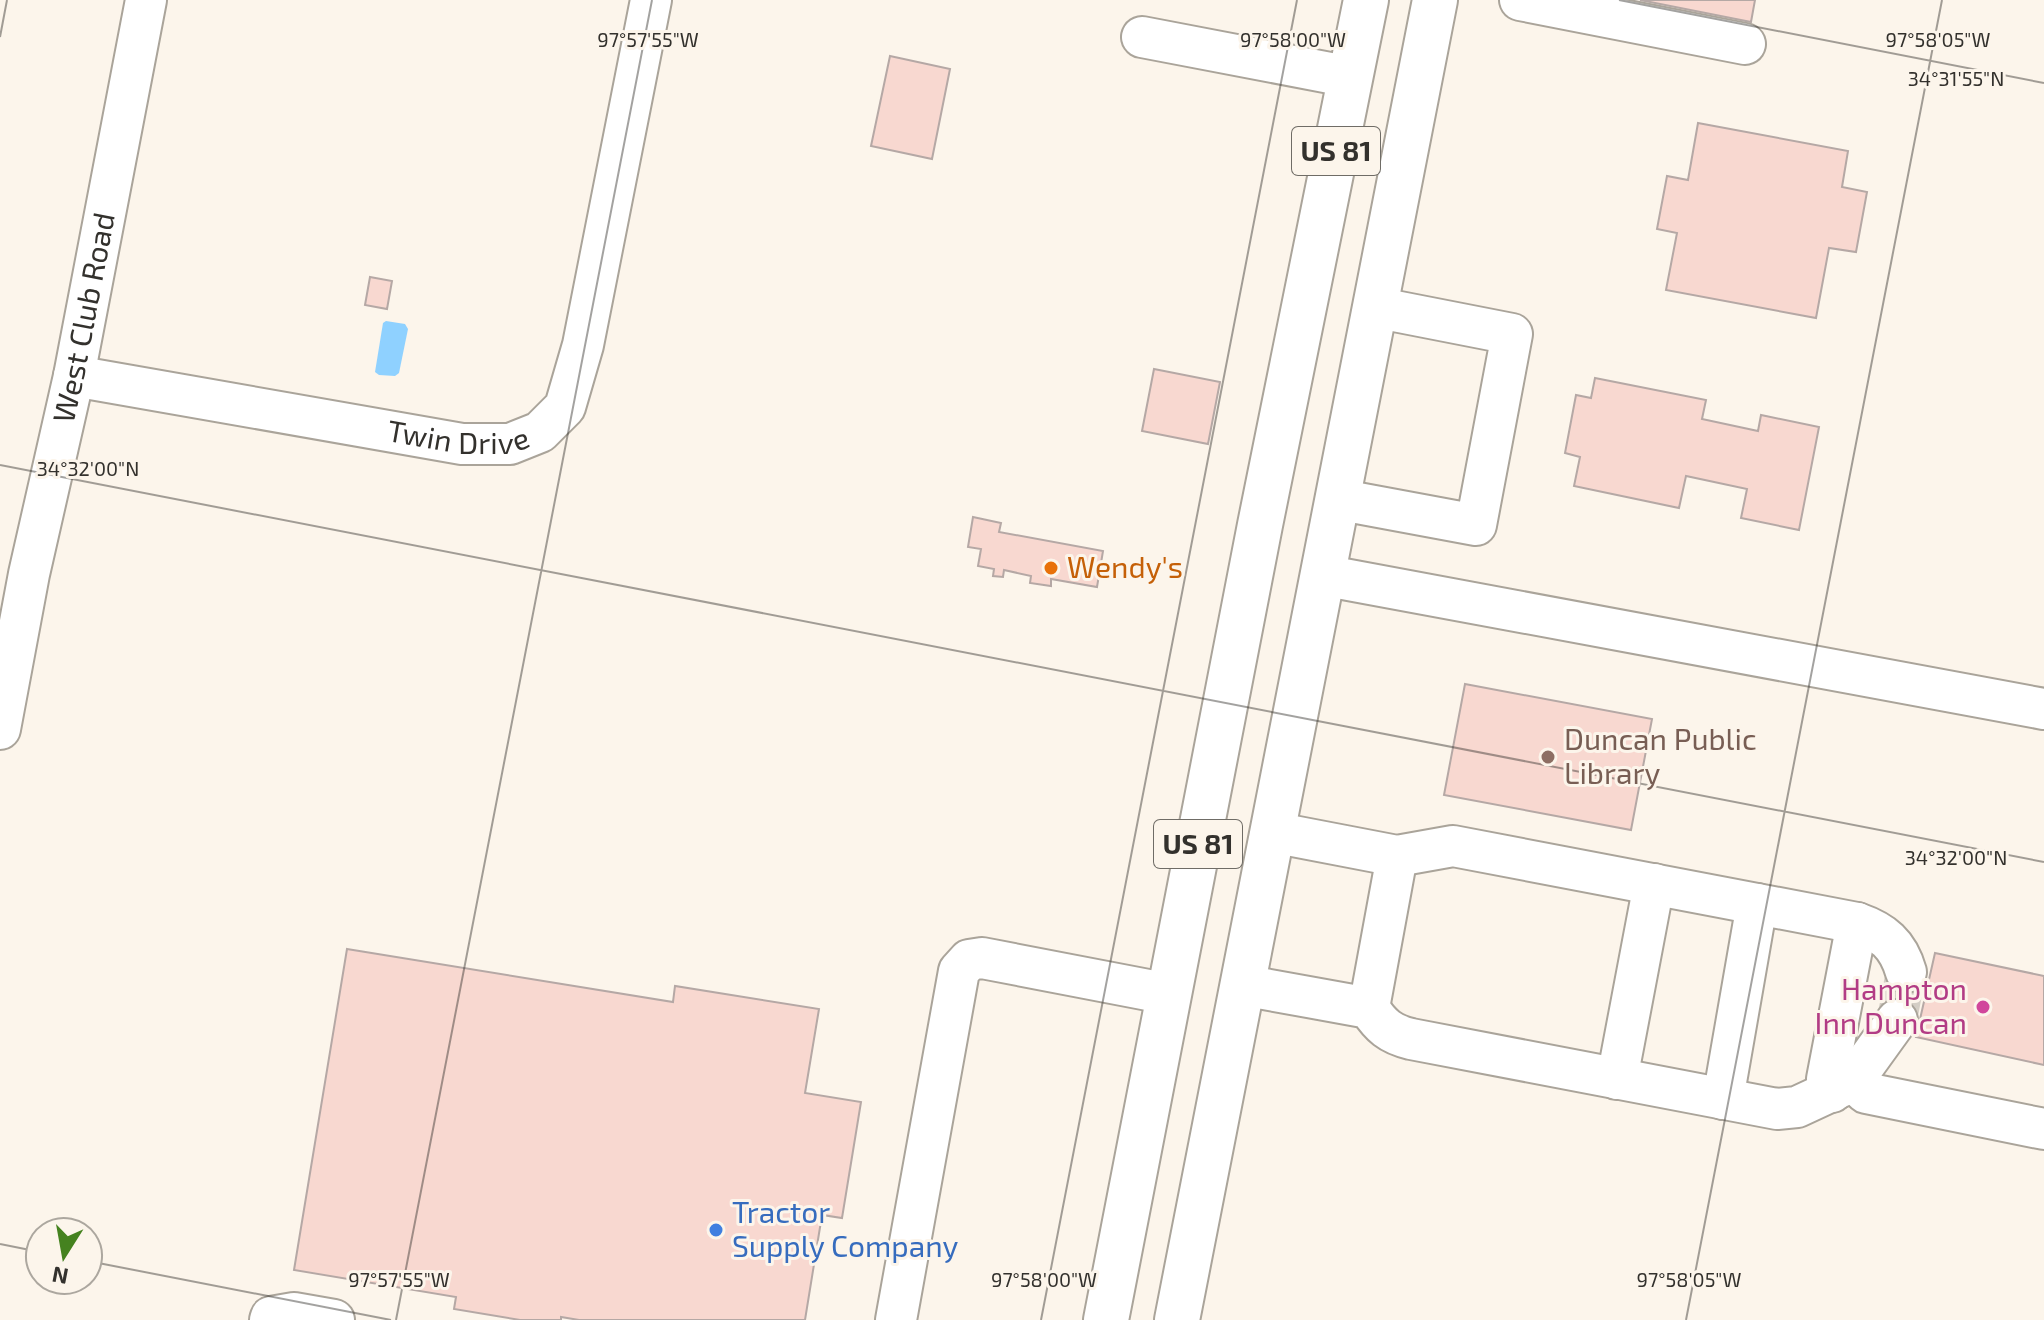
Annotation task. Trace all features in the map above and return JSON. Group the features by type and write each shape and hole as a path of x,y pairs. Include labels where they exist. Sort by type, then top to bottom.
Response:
{"main road":[{"name":"US 81","path":"1106,1320 1260,525 1366,0"},
{"name":"US 81","path":"1177,1320 1435,0"},
{"path":"1260,525 1329,538"}],"street":[{"name":"West Club Road","path":"0,729 15,571 74,376 146,0"},
{"name":"Twin Drive","path":"74,376 462,444 510,444 540,432 565,407 583,345 651,0"},
{"path":"1520,0 1745,44"},
{"path":"1142,37 1351,77"},
{"path":"1329,538 1476,525 1512,334 1374,307"},
{"path":"1329,538 2044,709"},
{"path":"1272,832 1397,856 1453,846 1857,923 1877,930 1891,942 1901,956 1906,972"},
{"path":"1397,856 1369,1008 1380,1024 1402,1037 1777,1109 1797,1107 1842,1086 1897,1020"},
{"path":"1617,1079 1654,884"},
{"path":"1723,1099 1757,904"},
{"path":"1857,923 1827,1079 1866,1093 2044,1129"},
{"path":"896,1320 959,971 969,960 982,958 1169,994"},
{"path":"1242,985 1369,1008"},
{"path":"270,1320 271,1317 294,1313 334,1320"}],"water":[{"path":"383,323 405,324 408,329 399,373 395,376 375,372"}],"building":[{"path":"1640,0 1755,0 1751,22"},
{"path":"890,56 950,69 932,159 871,146"},
{"path":"1698,123 1848,151 1842,187 1867,192 1856,252 1829,248 1816,318 1666,290 1677,233 1657,229 1667,176 1688,180"},
{"path":"370,277 392,281 387,309 365,305"},
{"path":"1154,369 1220,382 1208,444 1142,431"},
{"path":"1595,378 1706,400 1702,419 1758,431 1761,415 1819,427 1799,530 1741,518 1747,489 1686,476 1679,508 1574,486 1580,457 1565,453 1576,395 1591,398"},
{"path":"973,517 1001,523 999,532 1103,551 1097,587 1051,579 1051,586 1030,583 1031,576 1004,570 1003,577 993,576 994,569 978,566 981,549 968,547"},
{"name":"Duncan Public Library","path":"1465,684 1652,719 1631,830 1444,795"},
{"path":"347,949 673,1002 675,986 819,1009 805,1093 861,1102 842,1218 822,1215 805,1320 579,1320 561,1317 561,1320 520,1320 454,1309 456,1297 294,1270"},
{"name":"Hampton Inn Duncan","path":"1935,953 2044,976 2044,1065 1916,1037"}],"tunnel":[{"path":"1897,1020 1906,972"}],"place":[{"name":"Wendy's","path":"1051,568"},
{"name":"Duncan Public Library","path":"1548,757"},
{"name":"Hampton Inn Duncan","path":"1983,1007"},
{"name":"Tractor Supply Company","path":"716,1230"}]}
